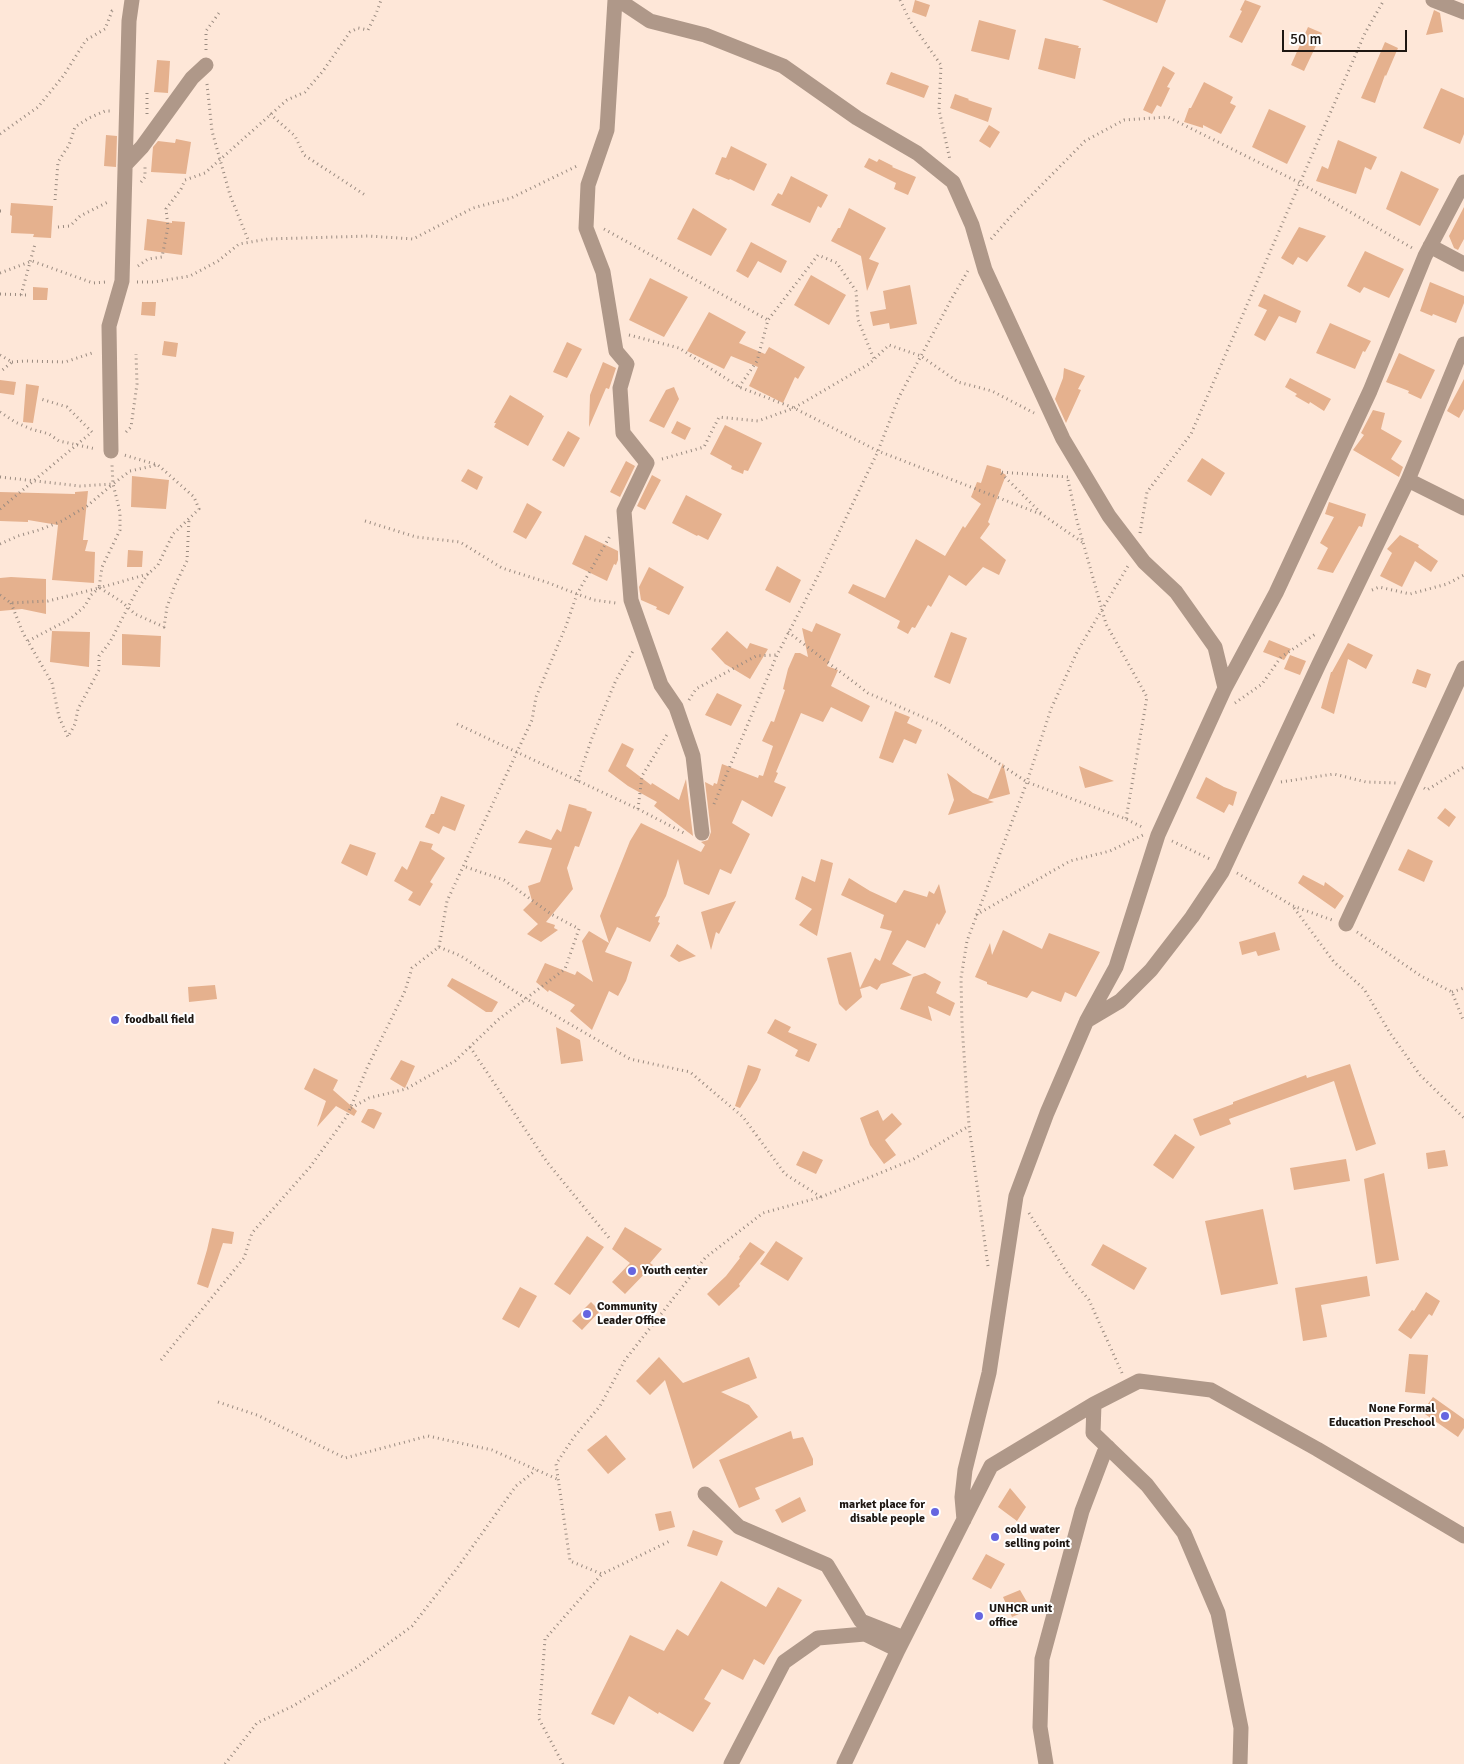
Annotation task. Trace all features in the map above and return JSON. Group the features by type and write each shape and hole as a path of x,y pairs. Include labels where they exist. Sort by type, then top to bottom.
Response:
{"street":[{"path":"614,0 608,130 588,185 586,228 603,272 616,351 626,364 620,388 623,433 647,463 624,511 633,605 661,685 676,707 693,756 702,833"},
{"path":"622,0 623,3 650,21 705,34 783,66 857,118 917,153 953,182 972,225 985,270 1062,438 1109,516 1144,562 1176,592 1215,647 1225,688"},
{"path":"1433,0 1464,12"},
{"path":"110,451 109,326 122,275 129,21 132,1"},
{"path":"125,165 142,147 192,78 206,65"},
{"path":"964,1520 962,1497 965,1470 989,1373 1016,1196 1087,1020 1116,967 1158,835 1225,688 1276,593 1370,391 1428,251 1464,182"},
{"path":"1428,251 1464,264"},
{"path":"1087,1020 1120,1002 1151,970 1192,917 1222,872 1408,480 1464,344"},
{"path":"1408,480 1464,508"},
{"path":"1346,924 1464,668"},
{"path":"844,1764 901,1644 991,1466 1094,1404 1139,1381 1211,1390 1326,1454 1464,1536"},
{"path":"1094,1404 1093,1433 1147,1485 1184,1533 1218,1613 1241,1728 1240,1764"},
{"path":"1046,1764 1040,1727 1042,1659 1082,1511 1108,1447"},
{"path":"705,1494 739,1527 827,1565 861,1622 901,1644"},
{"path":"732,1764 784,1662 818,1638 865,1634 901,1644"}],"path":[{"path":"0,273 32,261 93,283 122,275 148,259 162,257 168,227 166,209 181,189 185,180 205,173 287,100 305,92 323,72 350,32 358,28 368,30 381,0"},
{"path":"900,0 910,21 941,65 939,110 952,165"},
{"path":"988,1267 969,1126 962,1025 961,978 967,941 1028,782 1051,709 1078,650 1137,552 1147,492 1191,434 1365,34 1384,0"},
{"path":"0,134 38,107 64,75 86,40 105,29 112,11 132,1"},
{"path":"219,13 206,31 207,99 220,161 230,195 249,242"},
{"path":"56,200 58,162 69,145 76,127 89,118 106,111 127,110"},
{"path":"270,114 295,136 304,155 365,196"},
{"path":"712,809 777,654 820,572 878,451 899,397 952,298 980,252 1012,215 1085,141 1124,120 1168,116 1428,251"},
{"path":"122,275 154,282 190,276 218,261 239,244 268,239 369,236 413,239 473,208 511,198 575,166 596,161"},
{"path":"58,228 70,226 80,216 108,202 124,199"},
{"path":"586,219 768,320"},
{"path":"21,294 35,244"},
{"path":"740,387 757,361 768,320 818,255 837,263 856,291 858,320 874,359"},
{"path":"0,294 27,295"},
{"path":"613,331 679,348 740,387 794,408 878,451 1043,515"},
{"path":"647,463 704,447 719,417 758,421 794,408 869,364 888,345 921,356 958,382 992,391 1056,424"},
{"path":"0,355 12,362 65,362 109,348"},
{"path":"28,641 70,619 85,606 91,595 99,588 102,567 120,530 120,512 110,451 130,427 137,384 136,354"},
{"path":"0,372 12,362"},
{"path":"0,509 92,432 67,407 42,399"},
{"path":"0,412 30,429 49,434 59,442 110,451 158,465 194,498 199,509 173,534 158,565 148,574 110,642 100,656 99,670 78,709 75,724 68,737 59,717 52,683 28,641 11,603 0,595"},
{"path":"0,544 62,521 87,506 130,471 158,465"},
{"path":"1065,468 1106,624 1148,698 1126,819"},
{"path":"1083,542 1043,515 1000,472 1086,478"},
{"path":"0,478 80,486 114,484"},
{"path":"161,1360 244,1258 252,1233 310,1167 347,1116 367,1068 405,991 412,968 439,947 447,901 532,720 536,697 566,626 577,594 624,511"},
{"path":"99,588 136,614 164,627 167,607 174,585 187,561 189,518"},
{"path":"365,521 416,537 460,542 502,568 549,582 594,600 633,605"},
{"path":"11,603 48,601 148,574"},
{"path":"577,781 616,680 628,662 642,630"},
{"path":"788,632 868,693 939,724 1028,782 1126,819 1217,862"},
{"path":"457,724 700,842 702,833"},
{"path":"1263,784 1334,774 1366,782 1410,784 1427,790 1464,767"},
{"path":"975,916 1070,862 1110,851 1145,834 1158,835"},
{"path":"350,1109 369,1098 406,1089 455,1062 499,1019 565,969 579,929 551,914 504,880 463,866"},
{"path":"1234,870 1293,906 1346,924 1421,976 1452,992 1464,1022"},
{"path":"1293,906 1334,962 1364,989 1390,1033 1420,1075 1464,1118"},
{"path":"439,947 462,956 525,998 630,1059 690,1072 744,1117 785,1174 821,1197"},
{"path":"1452,992 1464,988"},
{"path":"470,1046 547,1162 610,1239"},
{"path":"602,1574 570,1560 556,1464 574,1437 600,1406 624,1360 705,1258 763,1213 821,1197 912,1160 969,1126"},
{"path":"1016,1196 1036,1222 1067,1273 1089,1300 1129,1386"},
{"path":"218,1402 257,1415 345,1458 428,1436 492,1450 557,1479"},
{"path":"225,1764 257,1723 293,1706 357,1667 412,1626 455,1571 516,1486 536,1470"},
{"path":"563,1764 539,1719 545,1639 602,1574 672,1540"}],"building":[{"path":"915,0 930,5 926,17 912,12"},
{"path":"1102,0 1166,0 1157,23"},
{"path":"1245,0 1261,6 1242,43 1229,37 1242,11 1240,10"},
{"path":"1434,10 1440,13 1443,32 1426,35"},
{"path":"979,20 1016,30 1009,60 971,51"},
{"path":"1308,27 1322,33 1304,71 1291,65"},
{"path":"1045,38 1081,48 1075,79 1038,69"},
{"path":"1385,42 1398,48 1385,75 1375,103 1361,98"},
{"path":"157,60 170,61 168,93 154,92"},
{"path":"1163,66 1175,73 1167,87 1170,88 1161,107 1157,105 1152,114 1143,110"},
{"path":"891,72 929,86 924,98 886,84"},
{"path":"1204,82 1233,97 1230,103 1236,106 1221,134 1203,125 1203,128 1184,122 1189,108 1191,108"},
{"path":"1441,88 1464,98 1464,134 1460,144 1423,128"},
{"path":"955,94 992,108 988,122 950,108"},
{"path":"1269,109 1306,126 1287,164 1252,147"},
{"path":"989,125 1000,132 990,148 979,141"},
{"path":"106,135 117,136 116,167 104,166"},
{"path":"176,139 191,142 186,174 151,172 153,147 158,141 175,143"},
{"path":"1338,140 1377,157 1371,170 1365,167 1356,194 1316,181 1322,166 1328,169"},
{"path":"731,146 767,164 754,191 715,174 722,157 726,158"},
{"path":"869,158 877,162 879,159 892,167 916,177 908,195 894,189 896,183 864,167"},
{"path":"1401,171 1439,189 1420,226 1386,209"},
{"path":"791,176 828,195 821,208 818,206 810,223 771,205 778,193 782,195"},
{"path":"11,203 53,206 51,238 33,237 34,234 11,233"},
{"path":"1464,207 1464,239 1458,250 1454,248 1449,236"},
{"path":"693,208 727,229 711,256 677,239"},
{"path":"849,208 886,228 869,259 879,263 867,291 861,256 831,241 838,228 840,228"},
{"path":"147,219 172,223 172,221 185,222 182,255 144,250"},
{"path":"1299,227 1326,236 1307,262 1298,257 1293,265 1281,258"},
{"path":"751,242 787,261 781,273 758,261 748,278 736,271"},
{"path":"1365,251 1404,269 1389,298 1364,287 1360,293 1347,286"},
{"path":"811,275 846,295 829,325 794,305"},
{"path":"650,278 688,297 664,337 629,320"},
{"path":"1430,282 1464,296 1464,303 1456,323 1420,311"},
{"path":"910,285 917,324 890,329 889,323 873,326 870,312 886,309 883,291"},
{"path":"33,287 48,288 47,300 33,300"},
{"path":"1264,294 1301,311 1296,323 1279,316 1265,341 1254,335 1267,310 1258,306"},
{"path":"142,302 156,302 155,316 141,315"},
{"path":"709,312 746,332 739,343 765,354 769,347 805,367 798,379 795,377 783,403 749,386 758,367 731,356 724,369 687,351"},
{"path":"1330,323 1371,341 1365,352 1363,351 1355,369 1316,353"},
{"path":"164,341 178,343 176,357 162,355"},
{"path":"567,342 582,349 567,378 553,372"},
{"path":"1399,353 1435,370 1421,399 1408,393 1409,391 1386,382"},
{"path":"603,362 616,368 609,389 606,388 589,427 590,395"},
{"path":"1064,368 1085,376 1078,389 1081,390 1066,423 1055,399 1063,378"},
{"path":"1290,378 1331,399 1324,411 1310,402 1309,404 1295,396 1297,394 1285,387"},
{"path":"1464,379 1464,409 1459,418 1447,411"},
{"path":"0,380 16,382 14,395 0,393"},
{"path":"26,384 39,386 33,423 23,422"},
{"path":"674,387 679,399 664,428 649,421 666,390"},
{"path":"510,395 544,416 528,446 494,427 496,423 494,423"},
{"path":"1373,410 1385,413 1381,429 1402,441 1391,459 1403,467 1399,477 1353,450 1364,435 1361,433"},
{"path":"677,421 691,428 685,440 671,433"},
{"path":"725,425 762,443 748,471 744,470 743,474 731,469 732,466 710,454"},
{"path":"568,431 580,438 564,467 552,460"},
{"path":"1202,458 1225,473 1211,496 1187,481"},
{"path":"626,461 635,466 620,497 610,492"},
{"path":"987,465 1001,469 1001,472 1006,475 988,522 990,524 980,538 1006,560 999,575 983,567 966,586 949,575 931,607 928,605 915,628 912,627 908,634 897,628 900,621 848,593 853,584 885,598 916,539 945,556 963,526 965,528 981,504 971,497 977,482 981,483"},
{"path":"468,469 483,477 477,490 461,481"},
{"path":"652,475 661,480 645,510 637,506"},
{"path":"132,476 169,480 166,509 131,507"},
{"path":"88,491 83,540 88,540 85,551 95,552 94,583 52,580 58,525 28,520 28,522 0,521 0,492 75,494 75,492"},
{"path":"686,495 722,514 708,540 672,523"},
{"path":"1329,502 1366,514 1362,527 1359,526 1333,573 1317,569 1328,548 1320,543 1334,517 1325,514"},
{"path":"527,503 542,512 526,539 513,532"},
{"path":"585,535 618,551 618,560 616,565 614,564 607,581 572,564"},
{"path":"1400,535 1419,545 1418,547 1438,561 1431,572 1415,561 1402,587 1380,576 1392,553 1387,549"},
{"path":"128,550 143,551 142,567 127,567"},
{"path":"777,566 801,580 790,603 765,590"},
{"path":"649,567 684,587 669,615 641,600 639,587"},
{"path":"0,578 46,579 46,614 22,609 0,611"},
{"path":"816,623 841,634 827,666 838,670 831,686 870,706 862,722 831,707 823,722 801,713 776,772 778,773 774,782 786,787 772,817 742,800 732,823 750,834 731,874 720,869 709,895 684,884 678,859 666,896 655,917 660,916 658,922 660,923 650,942 617,927 605,952 632,962 626,981 618,996 609,991 592,1030 570,1011 575,1005 549,990 548,992 536,982 545,963 575,975 577,971 593,982 582,941 589,931 609,943 600,916 630,841 641,823 701,852 705,845 701,842 708,840 711,832 705,782 713,786 714,783 717,784 722,764 758,778 759,775 763,776 773,746 762,741 771,721 774,722 785,690 783,689 788,669 795,653 808,657 802,628 812,632"},
{"path":"52,631 90,632 89,667 50,662"},
{"path":"727,631 747,649 750,643 768,649 750,679 725,664 711,649"},
{"path":"951,632 967,638 950,684 934,677"},
{"path":"122,634 161,636 160,667 122,665"},
{"path":"1269,640 1291,649 1284,660 1263,652"},
{"path":"1348,643 1373,655 1366,669 1348,659 1334,714 1321,708 1331,672"},
{"path":"1290,655 1306,661 1300,675 1284,669"},
{"path":"1417,669 1431,674 1426,688 1412,683"},
{"path":"717,693 742,705 731,726 705,715"},
{"path":"895,711 910,717 907,723 922,730 916,744 904,739 893,763 879,758"},
{"path":"622,743 634,749 626,766 651,785 652,783 679,800 686,779 693,836 654,806 657,802 628,786 608,771"},
{"path":"1003,763 1010,794 988,800 994,802 948,815 954,800 947,773 973,793 988,799"},
{"path":"1079,766 1114,781 1085,788"},
{"path":"1206,777 1237,792 1233,806 1229,804 1224,813 1196,798"},
{"path":"441,796 465,805 455,831 443,826 439,834 425,827 431,814 434,814"},
{"path":"569,804 592,812 579,847 575,846 567,868 573,889 546,922 555,925 554,928 558,930 541,942 527,934 538,924 523,910 532,901 528,886 540,882 552,848 518,843 526,830 551,840 557,829 561,832"},
{"path":"1445,808 1456,817 1449,827 1437,818"},
{"path":"420,841 433,844 431,849 445,858 430,882 433,884 420,906 408,900 413,892 394,881 402,866 407,870"},
{"path":"350,844 376,853 367,876 341,863"},
{"path":"1408,849 1433,861 1424,882 1398,870"},
{"path":"821,859 833,863 817,936 799,925 812,909 795,899 802,876 815,882"},
{"path":"1303,875 1324,886 1325,882 1344,896 1335,909 1298,883"},
{"path":"849,878 870,891 896,903 904,890 927,897 929,891 934,894 939,884 946,912 939,925 937,923 925,948 907,940 892,964 912,975 881,984 877,990 870,986 860,989 862,997 846,1011 839,1004 827,958 851,952 860,988 875,958 880,961 892,931 880,928 884,915 841,895"},
{"path":"736,901 719,934 716,932 711,950 701,912"},
{"path":"1003,930 1042,949 1049,933 1100,952 1076,997 1065,992 1061,1002 1032,991 1027,998 987,984 987,982 975,977 990,943 992,955"},
{"path":"1275,932 1280,950 1258,956 1256,951 1242,955 1239,942"},
{"path":"677,944 696,956 679,962 670,956"},
{"path":"925,973 941,982 936,993 955,1003 950,1016 928,1006 932,1021 900,1009 913,977"},
{"path":"452,978 498,1002 492,1012 486,1012 447,986"},
{"path":"215,985 217,999 189,1002 188,987"},
{"path":"775,1019 791,1027 788,1032 817,1044 809,1062 795,1056 798,1050 767,1033"},
{"path":"556,1027 580,1040 583,1061 561,1064"},
{"path":"401,1060 415,1066 405,1088 390,1079"},
{"path":"1350,1064 1376,1144 1356,1151 1334,1081 1229,1119 1231,1124 1200,1136 1193,1119 1306,1075 1307,1078"},
{"path":"748,1065 761,1069 757,1080 740,1108 735,1106"},
{"path":"314,1068 338,1080 333,1090 357,1111 354,1116 336,1106 317,1127 326,1101 304,1089"},
{"path":"368,1109 382,1113 374,1129 361,1122"},
{"path":"878,1110 883,1121 892,1113 902,1124 885,1140 896,1155 884,1164 870,1145 860,1118"},
{"path":"1175,1134 1195,1147 1173,1179 1153,1165"},
{"path":"1445,1150 1448,1166 1428,1169 1426,1153"},
{"path":"803,1151 823,1160 816,1174 796,1165"},
{"path":"1346,1159 1350,1181 1294,1190 1290,1168"},
{"path":"1384,1173 1399,1260 1376,1264 1364,1179"},
{"path":"1263,1209 1278,1284 1221,1295 1205,1221"},
{"path":"625,1227 662,1249 650,1263 653,1265 625,1294 612,1282 630,1263 612,1249"},
{"path":"212,1228 234,1232 232,1244 223,1243 208,1288 197,1284"},
{"path":"587,1236 604,1247 570,1295 554,1284"},
{"path":"776,1241 803,1258 788,1281 760,1264"},
{"path":"750,1242 765,1252 739,1284 740,1286 719,1306 707,1294 726,1276"},
{"path":"1103,1244 1147,1268 1134,1290 1091,1265"},
{"path":"1367,1276 1370,1296 1321,1305 1327,1337 1303,1341 1295,1288"},
{"path":"520,1287 537,1296 519,1328 502,1319"},
{"path":"1426,1292 1440,1301 1432,1316 1429,1314 1411,1339 1398,1330 1412,1310 1414,1311"},
{"path":"591,1302 600,1311 582,1330 572,1321"},
{"path":"1409,1354 1428,1355 1425,1394 1405,1392"},
{"path":"659,1357 683,1383 749,1357 757,1378 721,1392 749,1405 758,1417 693,1469 665,1380 650,1395 636,1381"},
{"path":"1433,1397 1464,1419 1464,1428 1458,1437 1422,1412"},
{"path":"791,1431 793,1439 803,1437 813,1459 813,1465 755,1488 760,1499 739,1508 719,1460"},
{"path":"606,1435 626,1459 608,1474 587,1450"},
{"path":"1010,1488 1026,1507 1017,1521 998,1507"},
{"path":"800,1497 806,1511 782,1523 775,1510"},
{"path":"671,1511 675,1527 659,1531 655,1514"},
{"path":"693,1530 723,1541 717,1556 687,1546"},
{"path":"986,1554 1005,1564 991,1589 972,1579"},
{"path":"721,1581 766,1607 778,1587 802,1600 764,1665 754,1659 743,1680 722,1669 704,1699 711,1703 693,1732 629,1696 614,1725 591,1714 630,1635 664,1651 677,1629 688,1636"},
{"path":"1020,1590 1031,1609 1012,1617 1003,1597"}],"place":[{"name":"foodball field","path":"115,1020"},
{"name":"Youth center","path":"632,1271"},
{"name":"Community Leader Office","path":"587,1314"},
{"name":"None Formal Education Preschool","path":"1445,1416"},
{"name":"market place for disable people","path":"935,1512"},
{"name":"cold water selling point","path":"995,1537"},
{"name":"UNHCR unit office","path":"979,1616"}]}
